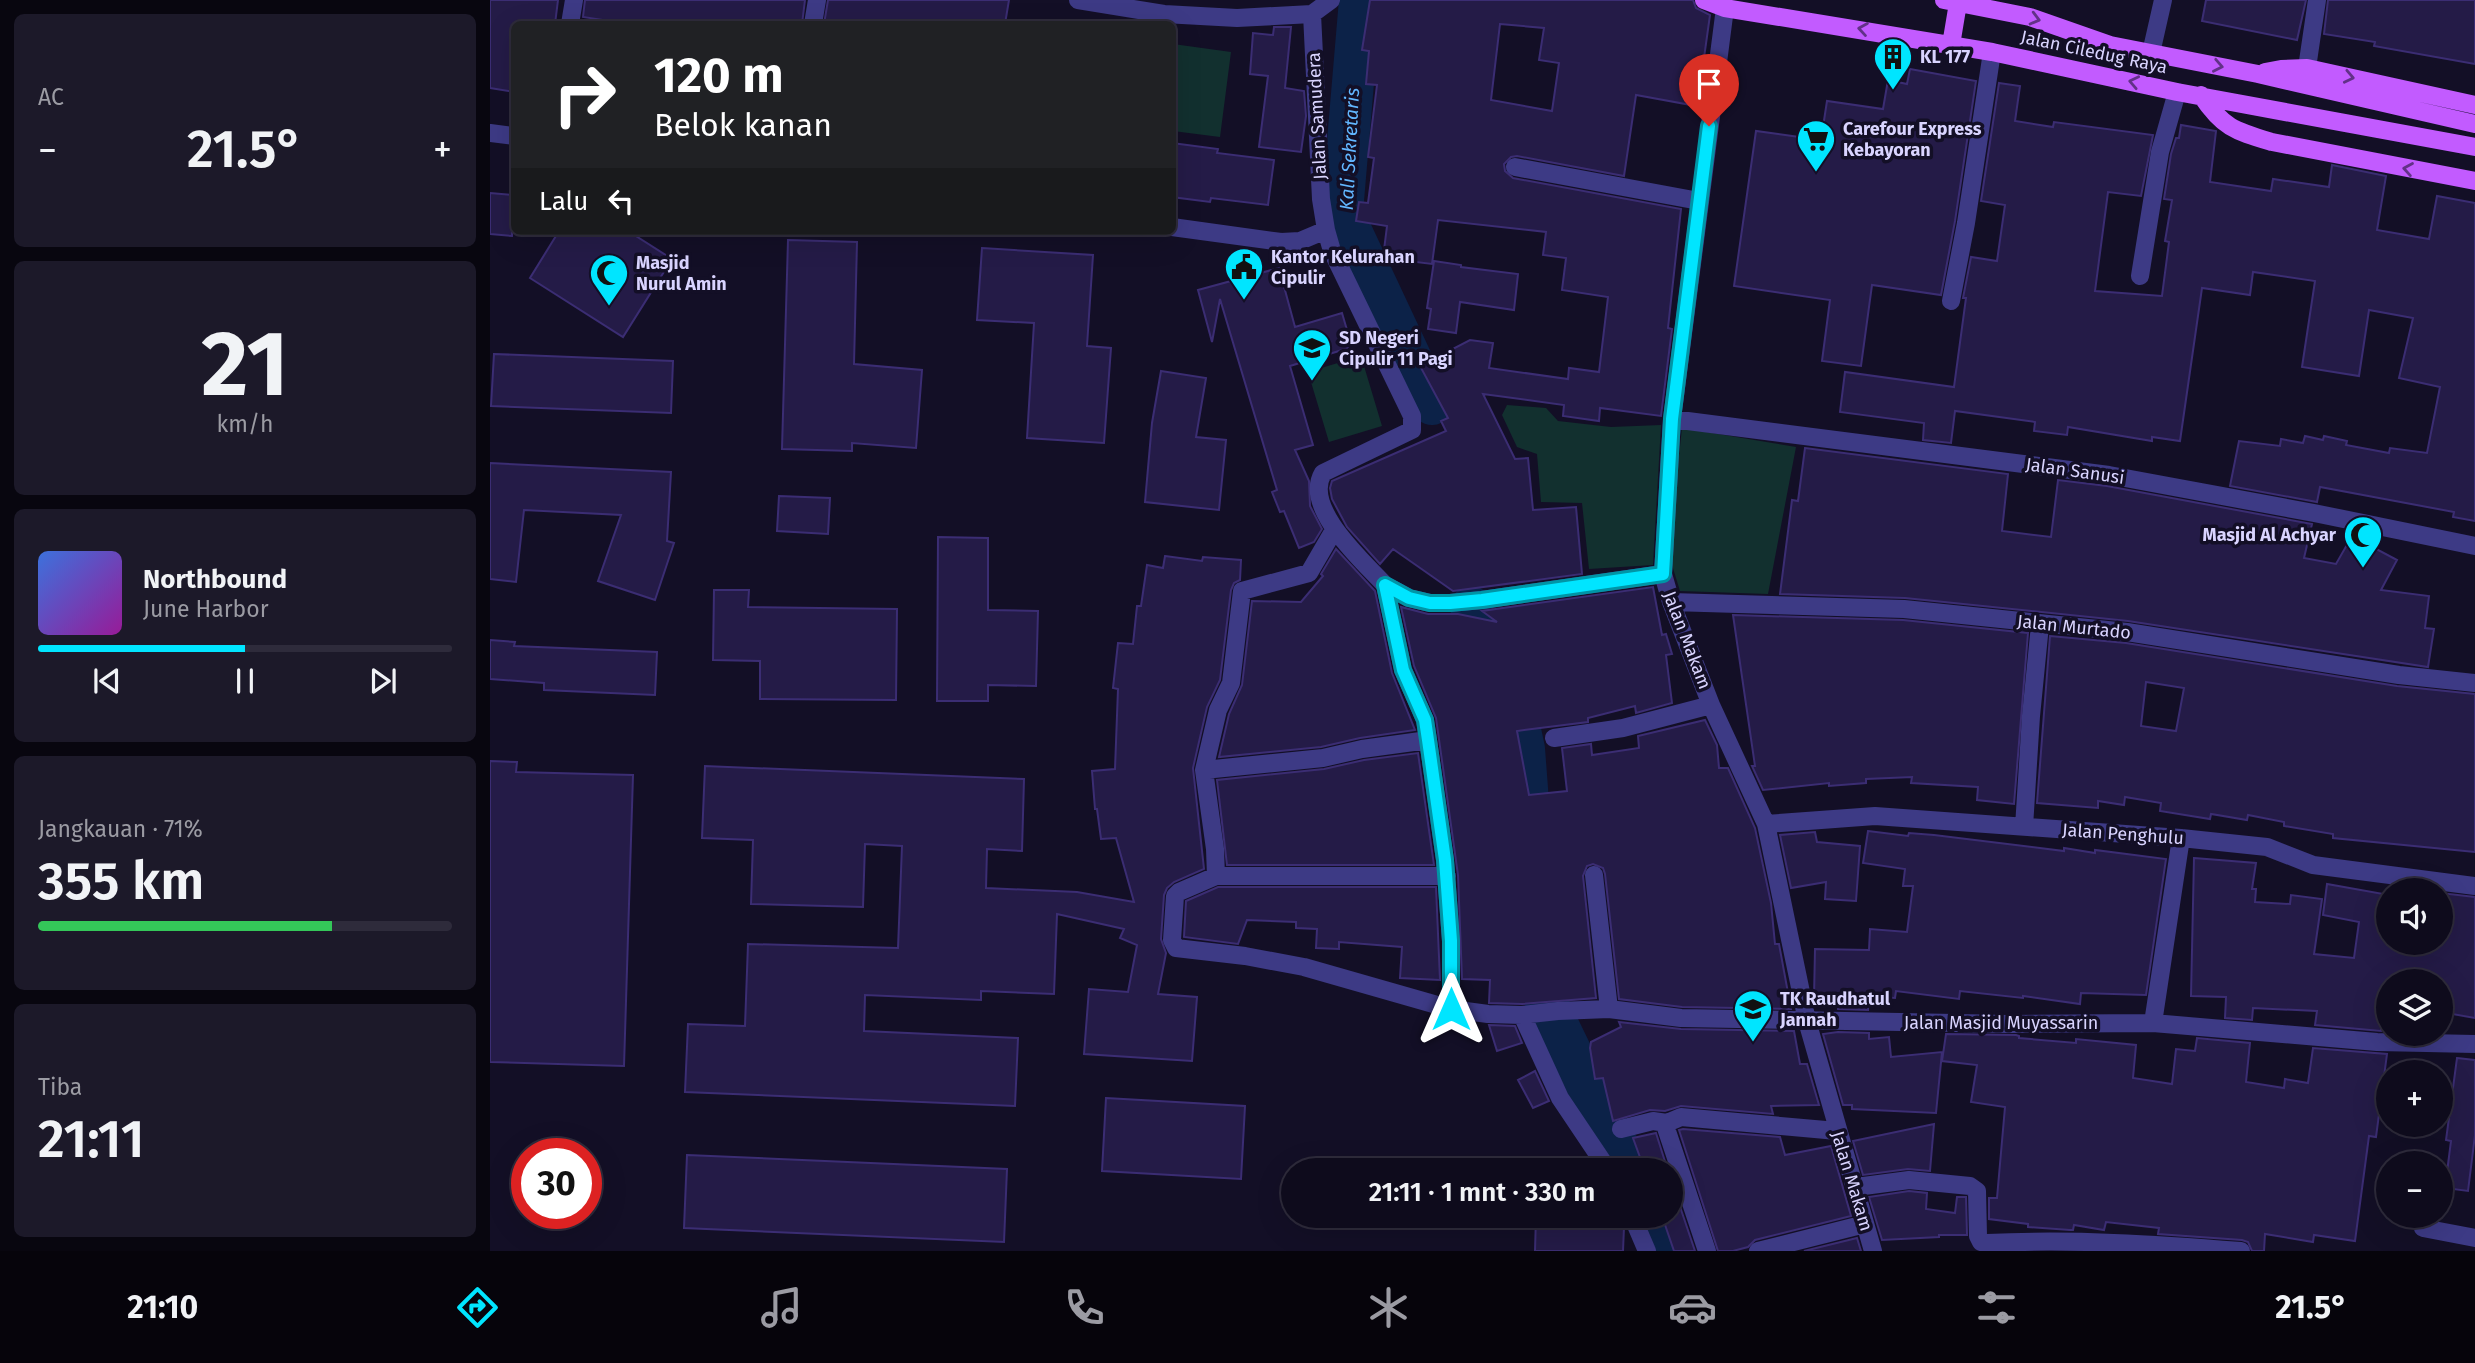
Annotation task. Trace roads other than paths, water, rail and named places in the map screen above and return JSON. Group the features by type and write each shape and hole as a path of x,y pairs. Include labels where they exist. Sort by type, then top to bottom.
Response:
{"main road":[{"name":"Jalan Ciledug Raya","path":"1704,0 1725,8 1992,52 2177,92 2475,147"},
{"name":"Jalan Ciledug Raya","path":"1951,1 2030,17 2110,45 2258,74 2475,124"},
{"path":"1951,1 1951,45"},
{"path":"2258,74 2281,69 2306,68 2475,105"},
{"path":"2201,95 2216,117 2239,132 2272,142 2475,181"}],"street":[{"path":"570,21 574,0"},
{"path":"814,21 817,0"},
{"path":"1079,0 1164,13 1225,18 1312,14 1332,0"},
{"path":"2151,53 2163,0"},
{"path":"2306,68 2317,0"},
{"name":"Jalan Makam","path":"1725,8 1672,419 1663,574 1671,602 1711,705 1766,824 1807,1021 1837,1131 1856,1186 1872,1251"},
{"name":"Jalan Samudera","path":"1312,14 1321,199 1326,230 1332,251 1413,423 1412,430 1323,473 1318,483 1322,502 1334,530"},
{"path":"1951,301 1966,223 1992,52"},
{"path":"2140,276 2160,152 2177,92"},
{"path":"490,134 511,136"},
{"path":"1515,167 1699,201"},
{"path":"1176,228 1281,242 1300,241 1326,230"},
{"name":"Jalan Sanusi","path":"1672,419 2109,475 2475,546"},
{"path":"1216,876 1204,770 1218,710 1231,683 1242,591 1309,573 1334,530 1385,585 1409,598 1430,603 1482,600 1663,574"},
{"path":"1385,585 1403,670 1425,720 1447,876 1451,1009"},
{"name":"Jalan Murtado","path":"1671,602 1904,609 2127,632 2399,675 2475,683"},
{"path":"2024,827 2040,625"},
{"path":"1554,738 1623,728 1711,705"},
{"path":"1204,770 1323,758 1362,749 1428,740"},
{"name":"Jalan Penghulu","path":"1766,824 1875,816 2181,838 2267,847 2313,864 2475,886"},
{"path":"2153,1023 2181,838"},
{"path":"1594,875 1609,1009"},
{"path":"1447,876 1216,876 1175,896 1172,940 1176,947 1304,967 1451,1009 1488,1014 1522,1015 1609,1009 1681,1018 1807,1021"},
{"path":"1522,1015 1560,1098 1600,1158"},
{"name":"Jalan Masjid Muyassarin","path":"1807,1021 2153,1023 2377,1042 2475,1044"},
{"path":"1621,1129 1653,1121 1667,1123 1681,1117 1837,1131"},
{"path":"1667,1123 1666,1128 1707,1251"},
{"path":"1856,1186 1909,1180 1970,1186 1977,1191 1978,1236 1981,1242 2116,1242 2241,1251"},
{"path":"1758,1251 1865,1224"},
{"path":"1637,1228 1647,1251"},
{"path":"2423,1228 2475,1238"}],"waterway":[{"name":"Kali Sekretaris","path":"1360,0 1342,212 1432,404"},
{"path":"1471,607 1480,639 1512,693 1524,749 1531,841"},
{"path":"1534,945 1545,999 1611,1135 1625,1158"},
{"path":"1660,1228 1669,1251"}],"place":[{"name":"KL 177","path":"1893,91"},
{"name":"Carefour Express Kebayoran","path":"1816,173"},
{"name":"Kantor Kelurahan Cipulir","path":"1244,301"},
{"name":"Masjid Nurul Amin","path":"609,307"},
{"name":"SD Negeri Cipulir 11 Pagi","path":"1312,382"},
{"name":"Masjid Al Achyar","path":"2363,569"},
{"name":"TK Raudhatul Jannah","path":"1753,1043"}]}
